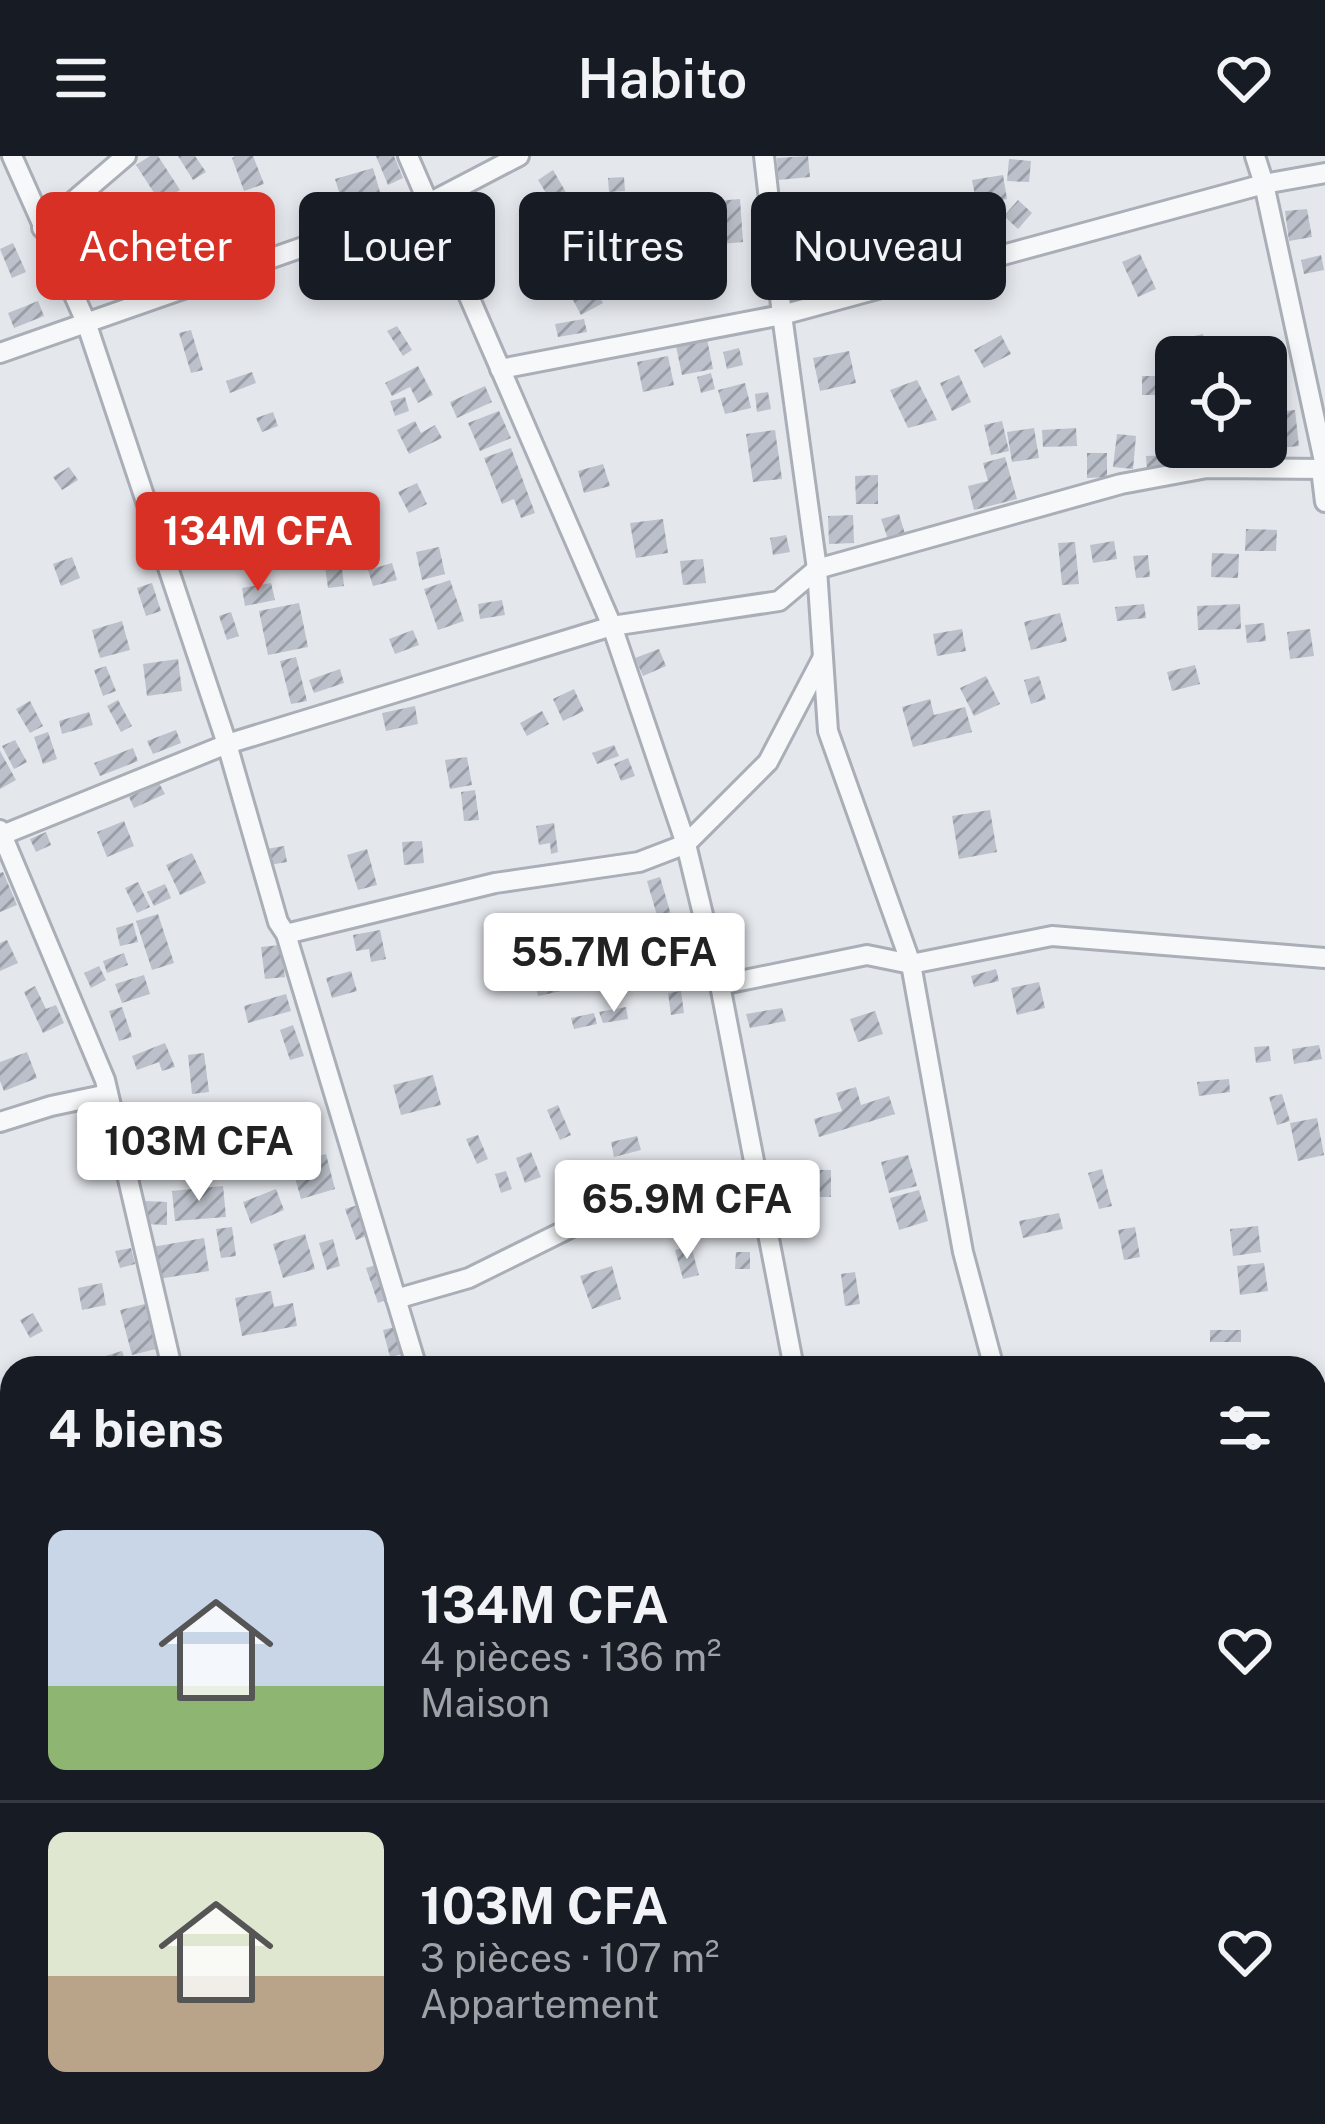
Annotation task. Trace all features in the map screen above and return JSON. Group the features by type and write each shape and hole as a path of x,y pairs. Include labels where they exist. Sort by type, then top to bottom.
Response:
{"street":[{"path":"12,156 36,212"},
{"path":"84,192 126,156"},
{"path":"409,156 425,192"},
{"path":"449,192 519,156"},
{"path":"764,156 817,569 828,731 911,964 963,1252 991,1356"},
{"path":"1256,156 1324,468 1325,502"},
{"path":"500,369 782,314 1264,184 1325,173"},
{"path":"0,353 299,247"},
{"path":"76,300 227,744 413,1356"},
{"path":"471,300 612,626 686,844 720,985 792,1356"},
{"path":"169,1356 108,1094 1,834 227,744 612,626 779,601 817,569 1121,484 1208,468 1324,468"},
{"path":"286,934 495,883 639,862 686,844 768,762 823,657"},
{"path":"720,985 867,956 911,964 1052,936 1325,958"},
{"path":"0,1123 108,1094"},
{"path":"396,1299 469,1278 578,1224 621,1223 692,1209 759,1177"}],"building":[{"path":"158,156 180,190 154,192 136,165"},
{"path":"178,156 195,156 206,172 193,180"},
{"path":"253,156 264,184 244,191 232,158"},
{"path":"376,156 394,156 403,178 388,185"},
{"path":"808,156 810,177 778,180 777,158"},
{"path":"1009,159 1031,161 1029,182 1007,181"},
{"path":"373,168 380,192 339,192 335,179"},
{"path":"553,170 566,192 545,192 538,180"},
{"path":"1003,175 1006,192 974,192 972,180"},
{"path":"624,177 625,191 609,192 608,178"},
{"path":"740,199 743,242 727,243 727,200"},
{"path":"1018,200 1032,213 1018,229 1006,214"},
{"path":"1307,209 1312,237 1289,241 1285,211"},
{"path":"13,243 26,272 12,278 0,249"},
{"path":"1140,254 1156,289 1138,297 1122,262"},
{"path":"1321,255 1324,270 1304,274 1301,260"},
{"path":"573,300 601,300 603,303 581,315"},
{"path":"38,301 44,316 14,328 8,313"},
{"path":"584,319 587,332 558,337 555,324"},
{"path":"397,326 412,350 403,356 387,331"},
{"path":"191,330 203,370 191,373 179,333"},
{"path":"1001,335 1011,354 984,368 974,350"},
{"path":"707,339 713,369 682,375 676,346"},
{"path":"739,348 743,365 727,369 723,352"},
{"path":"849,351 856,383 820,391 813,358"},
{"path":"668,356 674,385 643,392 637,362"},
{"path":"418,366 433,395 418,403 410,387 392,396 385,383"},
{"path":"252,372 256,383 230,393 226,381"},
{"path":"711,373 715,389 701,393 697,377"},
{"path":"959,375 971,402 952,411 940,383"},
{"path":"1142,376 1155,376 1155,395 1142,395"},
{"path":"917,380 937,420 908,428 890,390"},
{"path":"745,383 751,408 725,414 718,390"},
{"path":"485,386 492,402 457,418 450,402"},
{"path":"768,392 771,409 757,412 755,394"},
{"path":"405,397 409,411 395,416 390,401"},
{"path":"1295,410 1299,446 1287,447 1287,411"},
{"path":"499,411 511,438 480,451 468,423"},
{"path":"273,412 278,426 262,432 256,418"},
{"path":"415,421 421,433 435,425 442,438 409,454 397,430"},
{"path":"1002,421 1009,451 991,455 984,425"},
{"path":"1034,428 1039,458 1012,462 1007,432"},
{"path":"1076,428 1077,446 1043,447 1042,430"},
{"path":"775,430 782,479 753,482 746,434"},
{"path":"1117,434 1136,436 1133,469 1113,467"},
{"path":"511,448 535,513 521,518 514,499 502,504 484,458"},
{"path":"1087,453 1107,453 1107,477 1087,478"},
{"path":"1146,456 1155,456 1155,468 1160,468 1147,469"},
{"path":"1005,457 1017,499 974,510 968,486 988,481 983,463"},
{"path":"603,464 610,486 584,493 578,471"},
{"path":"69,467 78,480 62,490 53,477"},
{"path":"878,475 878,504 856,504 855,476"},
{"path":"417,483 427,504 409,513 398,492"},
{"path":"268,499 278,530 265,534 255,503"},
{"path":"899,514 905,534 888,539 881,519"},
{"path":"853,515 854,543 829,544 828,516"},
{"path":"663,519 668,553 636,558 630,523"},
{"path":"1246,529 1277,530 1276,551 1245,551"},
{"path":"241,532 244,545 222,550 219,537"},
{"path":"786,535 790,552 773,555 770,538"},
{"path":"1114,541 1117,559 1093,563 1090,545"},
{"path":"1075,542 1079,584 1062,585 1058,543"},
{"path":"439,547 445,574 422,580 416,552"},
{"path":"340,550 344,586 328,588 323,552"},
{"path":"1212,553 1239,554 1238,578 1211,577"},
{"path":"1148,555 1150,577 1136,578 1133,556"},
{"path":"72,557 80,578 61,586 53,564"},
{"path":"703,559 706,583 683,585 680,561"},
{"path":"392,563 397,580 373,586 368,570"},
{"path":"450,580 464,621 438,630 424,589"},
{"path":"152,583 161,611 146,616 137,588"},
{"path":"271,583 275,600 245,606 242,588"},
{"path":"502,600 505,615 480,619 478,604"},
{"path":"299,603 308,647 268,655 259,611"},
{"path":"1144,604 1146,618 1117,621 1115,607"},
{"path":"1240,604 1241,629 1198,630 1197,606"},
{"path":"231,612 239,636 227,640 219,616"},
{"path":"1060,613 1067,641 1031,650 1024,622"},
{"path":"122,621 130,650 100,658 92,630"},
{"path":"1264,623 1266,641 1247,643 1245,625"},
{"path":"962,629 966,651 937,656 933,634"},
{"path":"1310,629 1314,656 1290,659 1287,632"},
{"path":"413,630 419,645 395,654 389,639"},
{"path":"659,649 666,666 643,676 635,658"},
{"path":"296,657 307,701 291,704 280,661"},
{"path":"178,659 182,691 147,696 143,664"},
{"path":"1195,665 1200,684 1172,691 1167,672"},
{"path":"106,666 116,691 103,696 94,670"},
{"path":"340,669 344,683 314,693 309,680"},
{"path":"986,676 1000,704 974,716 960,688"},
{"path":"1039,676 1046,699 1031,704 1024,680"},
{"path":"574,689 584,711 563,721 553,699"},
{"path":"930,699 934,715 965,707 972,732 913,747 902,707"},
{"path":"118,700 132,726 121,732 107,706"},
{"path":"30,701 43,726 30,733 16,709"},
{"path":"415,706 418,724 386,731 382,713"},
{"path":"542,711 549,724 527,736 520,723"},
{"path":"89,712 93,725 62,734 59,721"},
{"path":"176,730 181,743 153,754 147,741"},
{"path":"48,732 57,759 43,764 34,737"},
{"path":"15,740 27,762 14,769 2,746"},
{"path":"614,745 619,756 597,764 592,753"},
{"path":"133,748 138,761 100,776 94,763"},
{"path":"0,751 16,780 0,789"},
{"path":"467,757 472,785 450,789 445,760"},
{"path":"628,758 635,776 621,781 614,764"},
{"path":"159,783 165,794 134,808 129,797"},
{"path":"475,790 479,820 464,821 461,792"},
{"path":"990,810 997,852 959,859 952,816"},
{"path":"124,821 134,846 107,857 97,832"},
{"path":"554,823 558,852 551,854 550,843 539,845 536,826"},
{"path":"46,832 51,845 36,852 30,839"},
{"path":"422,841 424,863 404,865 402,842"},
{"path":"284,846 287,862 269,865 266,849"},
{"path":"367,849 377,885 358,890 347,855"},
{"path":"192,853 206,883 180,895 166,865"},
{"path":"0,873 17,905 0,912"},
{"path":"660,877 678,939 665,943 647,881"},
{"path":"138,882 150,907 137,913 125,888"},
{"path":"165,884 171,898 154,906 147,892"},
{"path":"158,914 174,963 152,970 136,921"},
{"path":"133,923 138,942 120,946 116,928"},
{"path":"380,930 386,959 371,962 369,949 356,951 353,935"},
{"path":"7,940 18,963 0,971 0,943"},
{"path":"280,945 285,977 265,979 261,947"},
{"path":"124,953 128,965 107,973 103,961"},
{"path":"99,966 106,980 91,988 84,973"},
{"path":"560,967 566,990 538,996 533,973"},
{"path":"996,969 999,981 974,987 971,976"},
{"path":"351,971 357,991 332,998 326,978"},
{"path":"144,975 150,994 122,1003 115,984"},
{"path":"1039,982 1045,1008 1017,1015 1011,988"},
{"path":"35,986 46,1009 56,1005 64,1023 43,1033 24,992"},
{"path":"681,991 684,1013 671,1015 668,993"},
{"path":"286,994 291,1011 248,1023 244,1006"},
{"path":"122,1007 132,1037 119,1041 109,1011"},
{"path":"626,1007 628,1019 603,1023 599,1012"},
{"path":"782,1008 786,1021 750,1028 746,1014"},
{"path":"875,1011 883,1034 858,1042 850,1019"},
{"path":"594,1013 597,1024 574,1029 571,1018"},
{"path":"293,1025 304,1056 290,1060 280,1030"},
{"path":"165,1043 175,1067 162,1071 159,1062 137,1070 132,1056"},
{"path":"1319,1045 1322,1059 1294,1064 1292,1049"},
{"path":"1269,1046 1271,1061 1256,1063 1254,1047"},
{"path":"27,1052 37,1078 4,1091 0,1062"},
{"path":"204,1053 209,1092 192,1094 188,1055"},
{"path":"433,1075 441,1105 401,1115 393,1085"},
{"path":"1229,1079 1230,1092 1199,1096 1197,1082"},
{"path":"856,1087 861,1105 889,1096 895,1114 819,1137 814,1119 842,1111 836,1093"},
{"path":"1282,1094 1290,1121 1277,1125 1269,1097"},
{"path":"558,1105 571,1135 560,1140 547,1110"},
{"path":"1317,1118 1324,1155 1298,1161 1290,1123"},
{"path":"149,1119 168,1119 170,1169 135,1170 134,1140 149,1140"},
{"path":"95,1125 101,1152 86,1156 80,1128"},
{"path":"478,1135 488,1159 477,1164 466,1139"},
{"path":"637,1136 641,1150 614,1157 611,1142"},
{"path":"286,1138 293,1155 274,1163 267,1146"},
{"path":"216,1140 218,1159 204,1160 202,1142"},
{"path":"531,1152 541,1177 525,1183 516,1158"},
{"path":"326,1154 335,1189 301,1199 291,1164"},
{"path":"908,1155 917,1186 889,1193 881,1162"},
{"path":"1102,1169 1112,1206 1099,1209 1088,1173"},
{"path":"816,1170 831,1170 831,1197 816,1197"},
{"path":"506,1171 512,1189 501,1193 495,1174"},
{"path":"223,1186 226,1217 175,1221 172,1191"},
{"path":"276,1189 284,1210 251,1224 243,1202"},
{"path":"919,1190 928,1221 899,1230 890,1198"},
{"path":"144,1201 167,1202 167,1225 144,1224"},
{"path":"358,1205 369,1235 356,1240 345,1209"},
{"path":"741,1210 748,1228 735,1233 728,1214"},
{"path":"1059,1213 1063,1229 1023,1238 1019,1221"},
{"path":"1258,1226 1261,1252 1233,1256 1230,1229"},
{"path":"232,1227 236,1256 221,1258 216,1229"},
{"path":"1135,1227 1140,1257 1124,1260 1118,1230"},
{"path":"305,1234 315,1269 283,1278 273,1244"},
{"path":"204,1238 209,1271 158,1279 152,1247"},
{"path":"333,1239 340,1266 327,1270 319,1243"},
{"path":"691,1246 699,1275 683,1279 675,1250"},
{"path":"131,1248 135,1264 120,1268 115,1251"},
{"path":"736,1252 750,1252 750,1269 735,1269"},
{"path":"1264,1263 1268,1291 1240,1295 1237,1266"},
{"path":"379,1264 391,1298 378,1303 366,1268"},
{"path":"612,1266 621,1299 592,1309 580,1276"},
{"path":"855,1272 860,1304 845,1306 841,1274"},
{"path":"102,1283 106,1305 82,1310 78,1288"},
{"path":"271,1291 274,1307 293,1303 297,1326 242,1336 235,1298"},
{"path":"145,1304 156,1349 132,1355 120,1310"},
{"path":"33,1313 43,1331 30,1338 20,1320"},
{"path":"395,1327 402,1354 390,1356 383,1330"},
{"path":"1210,1330 1241,1330 1241,1342 1210,1342"}]}
